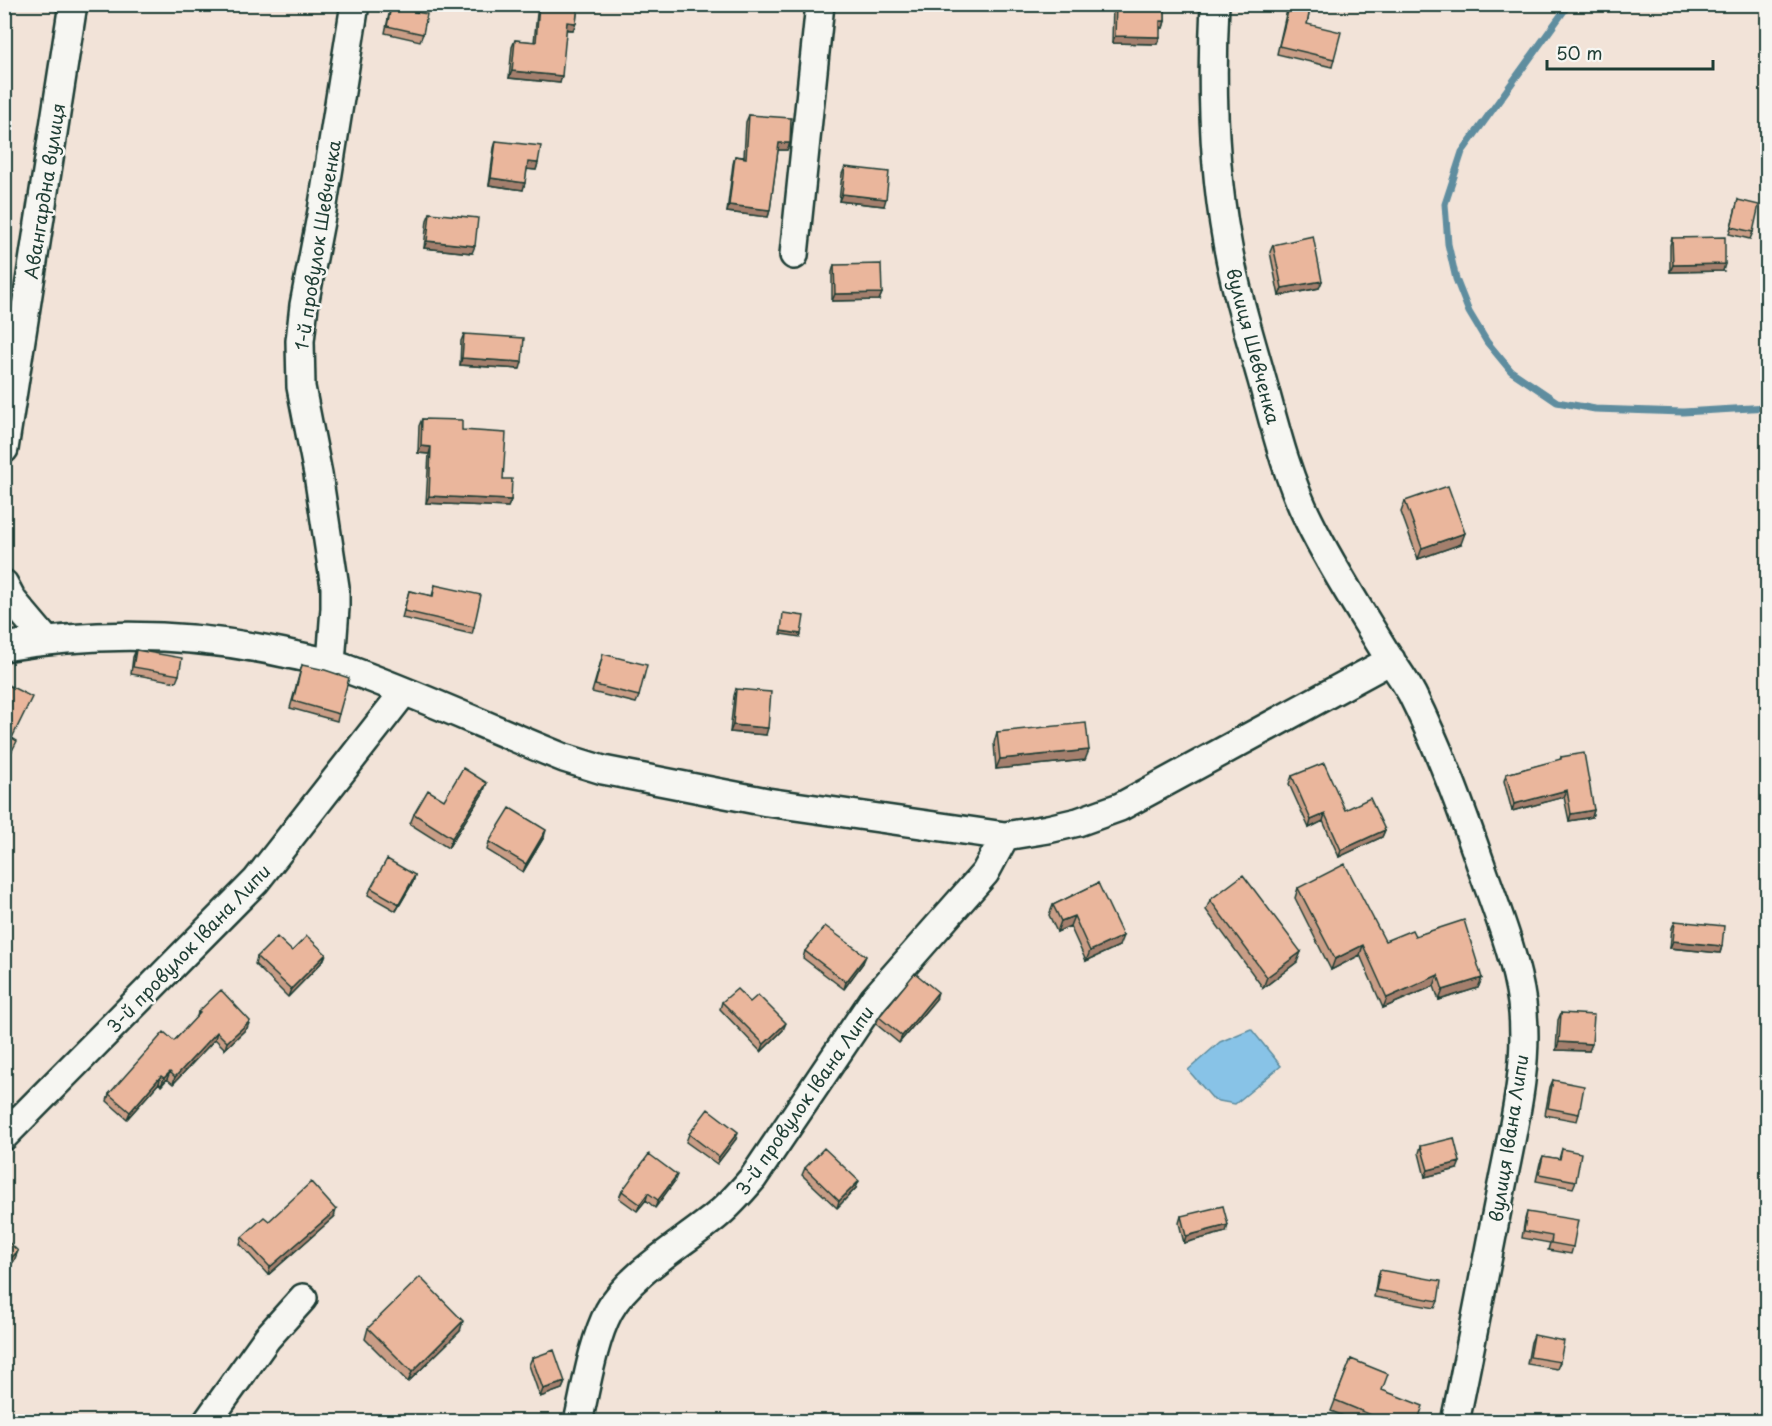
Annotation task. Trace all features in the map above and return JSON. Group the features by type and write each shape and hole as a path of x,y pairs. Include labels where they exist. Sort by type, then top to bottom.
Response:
{"street":[{"name":"Авангардна вулиця","path":"4,449 73,4"},
{"name":"1-й провулок Шевченка","path":"331,663 335,587 318,474 301,387 300,341 304,305 322,211 355,4"},
{"path":"794,255 820,4"},
{"name":"вулиця Шевченка","path":"1215,4 1213,112 1215,160 1227,246 1245,317 1278,436 1307,518 1329,559 1391,660"},
{"path":"4,585 13,601 46,640"},
{"path":"4,647 46,640 148,636 198,639 260,648 331,663 564,758 603,770 766,802 1005,836 1078,822 1120,807 1391,660"},
{"name":"вулиця Івана Липи","path":"1391,660 1411,693 1463,814 1515,969 1524,1023 1522,1067 1516,1113 1455,1422"},
{"name":"3-й провулок Івана Липи","path":"4,1136 256,881 404,692"},
{"name":"3-й провулок Івана Липи","path":"578,1422 601,1328 610,1309 624,1291 649,1268 716,1217 741,1193 874,999 985,873 1005,836"},
{"path":"207,1422 267,1338 303,1298"}],"water":[{"path":"1251,1029 1281,1066 1235,1104 1214,1100 1188,1070 1220,1042"}],"building":[{"path":"539,4 578,4 576,23 567,22 562,76 512,71 515,40 536,42"},
{"path":"1116,4 1165,4 1165,21 1160,21 1160,37 1115,36"},
{"path":"1290,4 1311,4 1307,24 1341,32 1334,59 1279,46"},
{"path":"391,7 427,14 423,34 387,26"},
{"path":"749,115 791,118 790,143 779,143 770,210 729,205 735,156 746,158"},
{"path":"496,141 541,146 538,163 528,162 525,183 491,178"},
{"path":"845,167 889,172 886,199 842,194"},
{"path":"1738,200 1759,205 1753,232 1731,227"},
{"path":"430,213 478,218 475,246 427,241"},
{"path":"1313,236 1322,281 1282,288 1273,245"},
{"path":"1725,237 1725,264 1673,265 1672,238"},
{"path":"881,264 882,293 835,294 834,265"},
{"path":"464,334 524,338 522,362 462,358"},
{"path":"422,419 462,420 462,430 506,433 503,479 512,479 511,500 429,496 431,447 421,446"},
{"path":"1448,486 1465,533 1422,548 1405,501"},
{"path":"435,585 481,595 474,627 404,611 409,591 433,596"},
{"path":"783,613 804,616 801,634 781,631"},
{"path":"136,650 182,658 179,675 133,667"},
{"path":"603,654 647,665 639,696 595,685"},
{"path":"302,665 349,678 339,714 293,701"},
{"path":"4,683 32,697 12,738 17,741 4,766"},
{"path":"736,689 771,692 768,728 733,725"},
{"path":"1086,723 1089,750 1000,759 997,732"},
{"path":"1584,753 1594,810 1571,814 1567,790 1514,804 1506,774 1561,759 1561,757"},
{"path":"1324,763 1345,810 1370,798 1385,830 1341,850 1325,814 1311,820 1292,776"},
{"path":"463,768 487,783 452,838 414,814 428,790 444,800"},
{"path":"510,808 546,830 526,864 489,842"},
{"path":"387,859 415,875 399,904 371,888"},
{"path":"1345,864 1385,941 1412,930 1415,936 1464,920 1482,978 1443,990 1438,975 1387,998 1363,945 1335,959 1298,888"},
{"path":"1243,875 1301,952 1267,977 1210,900"},
{"path":"1098,883 1123,936 1090,951 1074,916 1061,921 1053,905"},
{"path":"1675,921 1724,926 1722,946 1673,941"},
{"path":"825,926 866,956 846,982 805,951"},
{"path":"307,936 326,954 291,989 257,957 277,937 292,951"},
{"path":"915,973 938,992 902,1036 879,1017"},
{"path":"737,989 750,1002 758,995 786,1023 764,1044 722,1002"},
{"path":"221,990 250,1021 227,1042 217,1032 175,1077 170,1072 164,1078 161,1076 130,1112 109,1094 164,1032 174,1041 200,1013 198,1012"},
{"path":"1561,1013 1594,1015 1592,1044 1559,1042"},
{"path":"1553,1080 1584,1086 1579,1114 1548,1108"},
{"path":"708,1109 738,1132 719,1157 689,1134"},
{"path":"1454,1138 1460,1162 1428,1170 1421,1146"},
{"path":"824,1148 859,1181 839,1201 805,1168"},
{"path":"1562,1149 1581,1153 1576,1181 1539,1174 1543,1156 1560,1159"},
{"path":"649,1154 677,1175 658,1200 648,1193 640,1204 622,1191"},
{"path":"311,1182 336,1210 270,1267 242,1237 264,1217 269,1221"},
{"path":"1223,1206 1228,1225 1186,1236 1181,1216"},
{"path":"1527,1212 1578,1220 1573,1247 1551,1243 1552,1236 1524,1231"},
{"path":"4,1238 18,1251 4,1265"},
{"path":"1380,1270 1441,1281 1438,1301 1376,1290"},
{"path":"420,1277 463,1321 412,1372 368,1328"},
{"path":"1534,1335 1564,1341 1560,1362 1530,1357"},
{"path":"554,1350 565,1382 543,1389 532,1358"},
{"path":"1351,1359 1388,1374 1382,1390 1423,1406 1417,1422 1388,1422 1335,1400"}],"waterway":[{"path":"1569,4 1462,152 1445,204 1448,244 1456,279 1469,312 1487,342 1511,371 1557,402 1595,409 1683,412 1768,407"}]}
